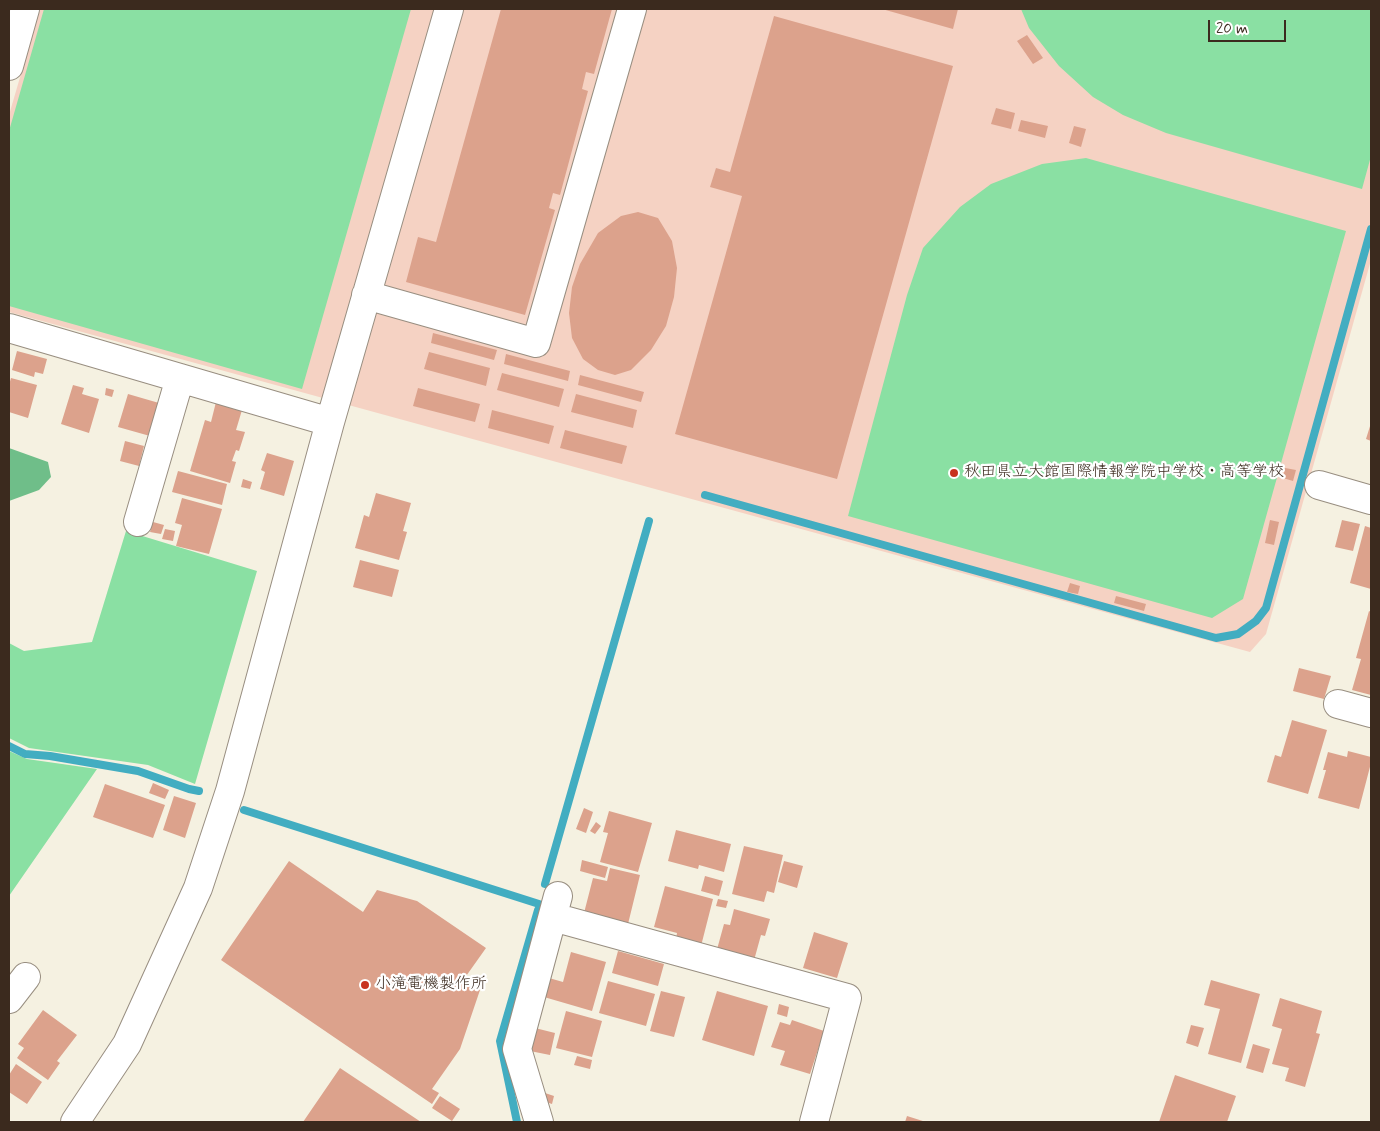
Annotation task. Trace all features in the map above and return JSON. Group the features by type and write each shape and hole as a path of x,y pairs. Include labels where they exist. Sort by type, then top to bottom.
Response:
{"street":[{"path":"9,66 25,9"},
{"path":"75,1122 127,1044 198,888 230,791 330,422 449,9"},
{"path":"366,295 536,343 632,9"},
{"path":"9,328 330,422"},
{"path":"138,522 180,378"},
{"path":"1318,485 1371,500"},
{"path":"1338,704 1371,713"},
{"path":"540,1122 517,1050 556,906 848,998 814,1122"}],"shaded area":[{"name":"秋田県立大館国際情報学院中学校・高等学校","path":"40,9 1371,9 1371,260 1266,634 1250,652 9,312 9,115"}],"green space":[{"path":"44,9 411,9 302,389 9,306 9,131"},
{"path":"1021,9 1371,9 1371,156 1362,189 1166,133 1123,115 1093,97 1059,66 1029,28"},
{"path":"1086,158 1346,231 1243,599 1212,618 848,516 907,295 923,248 960,207 991,184 1042,164"},
{"path":"9,448 48,462 51,477 39,490 9,501"},
{"path":"126,531 257,571 195,784 148,765 29,748 9,738 9,643 24,651 92,642"},
{"path":"9,751 27,759 97,769 9,896"}],"building":[{"path":"501,9 612,9 594,74 586,72 582,89 588,91 560,195 553,193 549,208 555,210 525,315 406,282 418,237 436,242"},
{"path":"882,9 958,9 953,29"},
{"path":"774,16 953,66 837,479 675,434 742,196 710,187 716,168 730,172"},
{"path":"1027,35 1043,58 1033,64 1017,41"},
{"path":"996,108 1015,113 1011,129 991,124"},
{"path":"1021,120 1048,126 1045,138 1018,131"},
{"path":"1074,126 1086,129 1081,147 1069,143"},
{"path":"638,212 658,218 672,241 677,268 674,297 666,326 651,350 631,370 615,375 598,370 583,359 572,338 569,313 572,287 580,264 598,233 621,216"},
{"path":"433,333 497,350 494,360 431,343"},
{"path":"17,351 47,359 43,374 35,372 34,377 12,370"},
{"path":"429,352 490,368 486,386 424,369"},
{"path":"506,354 570,371 568,381 504,364"},
{"path":"502,373 564,389 559,407 497,390"},
{"path":"580,375 644,392 641,402 578,385"},
{"path":"11,378 37,385 28,418 9,412 9,385"},
{"path":"73,385 84,388 82,394 99,399 89,433 61,424"},
{"path":"106,388 114,390 112,397 105,395"},
{"path":"418,388 480,404 475,422 413,406"},
{"path":"128,394 159,403 150,436 118,427"},
{"path":"576,394 637,410 633,428 571,412"},
{"path":"216,402 242,410 236,430 245,432 239,451 236,450 232,461 236,462 230,483 190,471 205,420 211,422"},
{"path":"492,410 554,426 549,444 488,428"},
{"path":"1371,423 1371,441 1366,439"},
{"path":"565,430 627,446 622,464 560,448"},
{"path":"125,441 144,446 139,466 120,461"},
{"path":"267,453 294,461 284,496 260,489 265,472 261,470"},
{"path":"1285,468 1296,470 1293,481 1283,478"},
{"path":"178,471 227,484 222,505 172,492"},
{"path":"243,479 252,482 250,489 241,487"},
{"path":"376,493 411,503 403,531 407,532 399,560 355,548 364,515 369,517"},
{"path":"182,498 222,509 209,554 176,546 182,525 175,523"},
{"path":"1270,520 1279,522 1274,545 1265,543"},
{"path":"1342,520 1360,524 1353,551 1335,547"},
{"path":"153,522 164,525 161,534 150,532"},
{"path":"1365,526 1371,528 1371,589 1350,583"},
{"path":"165,529 175,531 173,541 162,539"},
{"path":"360,560 399,570 392,597 353,587"},
{"path":"1070,583 1080,586 1078,594 1067,592"},
{"path":"1116,596 1146,604 1144,611 1114,603"},
{"path":"1369,611 1371,612 1371,695 1352,690 1361,659 1356,658"},
{"path":"1299,668 1331,676 1324,699 1293,691"},
{"path":"1292,720 1327,730 1308,794 1267,782 1275,755 1281,757"},
{"path":"1348,751 1371,757 1359,809 1318,798 1326,770 1323,770 1328,752 1347,757"},
{"path":"153,783 169,790 165,799 149,793"},
{"path":"105,784 165,805 153,838 93,817"},
{"path":"174,796 196,803 185,838 163,830"},
{"path":"584,808 593,812 586,833 576,829"},
{"path":"609,811 652,823 638,872 600,862 608,833 603,832"},
{"path":"596,822 601,826 595,834 590,831"},
{"path":"676,830 731,844 724,872 699,865 698,869 668,861"},
{"path":"744,846 783,855 774,893 767,891 764,902 732,894"},
{"path":"582,860 608,867 605,878 580,871"},
{"name":"小滝電機製作所","path":"289,861 363,912 377,890 417,901 486,948 464,979 480,990 460,1049 432,1089 439,1093 432,1104 221,960"},
{"path":"784,861 803,866 797,888 778,882"},
{"path":"610,868 640,875 628,924 584,913 593,878 607,881"},
{"path":"705,876 723,881 719,896 701,891"},
{"path":"665,886 713,899 701,946 676,939 677,933 654,927"},
{"path":"718,899 728,901 726,908 716,906"},
{"path":"734,909 770,919 765,936 761,935 753,964 716,953 724,924 730,925"},
{"path":"814,932 848,943 837,978 803,968"},
{"path":"618,951 664,964 658,986 612,973"},
{"path":"571,952 606,962 592,1011 544,997 549,978 563,982"},
{"path":"1211,980 1260,994 1241,1063 1208,1054 1220,1009 1204,1005"},
{"path":"608,981 655,994 646,1026 599,1013"},
{"path":"661,991 685,997 674,1037 650,1031"},
{"path":"717,991 768,1006 754,1056 702,1040"},
{"path":"1280,998 1322,1011 1316,1033 1320,1034 1305,1087 1285,1081 1289,1068 1272,1064 1282,1029 1272,1026"},
{"path":"779,1004 789,1007 787,1017 777,1014"},
{"path":"43,1010 77,1035 57,1061 60,1063 48,1080 17,1058 24,1048 18,1044"},
{"path":"566,1011 602,1021 592,1057 556,1048"},
{"path":"792,1020 824,1031 810,1074 780,1065 785,1051 771,1047 780,1022 790,1025"},
{"path":"1191,1025 1204,1028 1198,1047 1186,1043"},
{"path":"535,1028 555,1033 550,1055 530,1051"},
{"path":"1253,1044 1270,1049 1263,1073 1246,1068"},
{"path":"577,1056 592,1060 590,1069 574,1065"},
{"path":"16,1064 42,1082 27,1104 9,1092 9,1075"},
{"path":"340,1068 421,1122 303,1122"},
{"path":"1175,1075 1236,1096 1227,1122 1159,1122"},
{"path":"545,1093 554,1096 552,1104 543,1101"},
{"path":"440,1096 460,1109 452,1121 432,1108"},
{"path":"907,1116 926,1122 905,1122"}],"waterway":[{"path":"705,495 1216,638 1238,634 1256,621 1266,608 1371,229"},
{"path":"545,884 649,521"},
{"path":"9,746 25,754 50,756 138,771 199,791"},
{"path":"244,810 539,904"},
{"path":"517,1122 500,1041 538,910"}],"place":[{"name":"秋田県立大館国際情報学院中学校・高等学校","path":"954,473"},
{"name":"小滝電機製作所","path":"365,985"}]}
